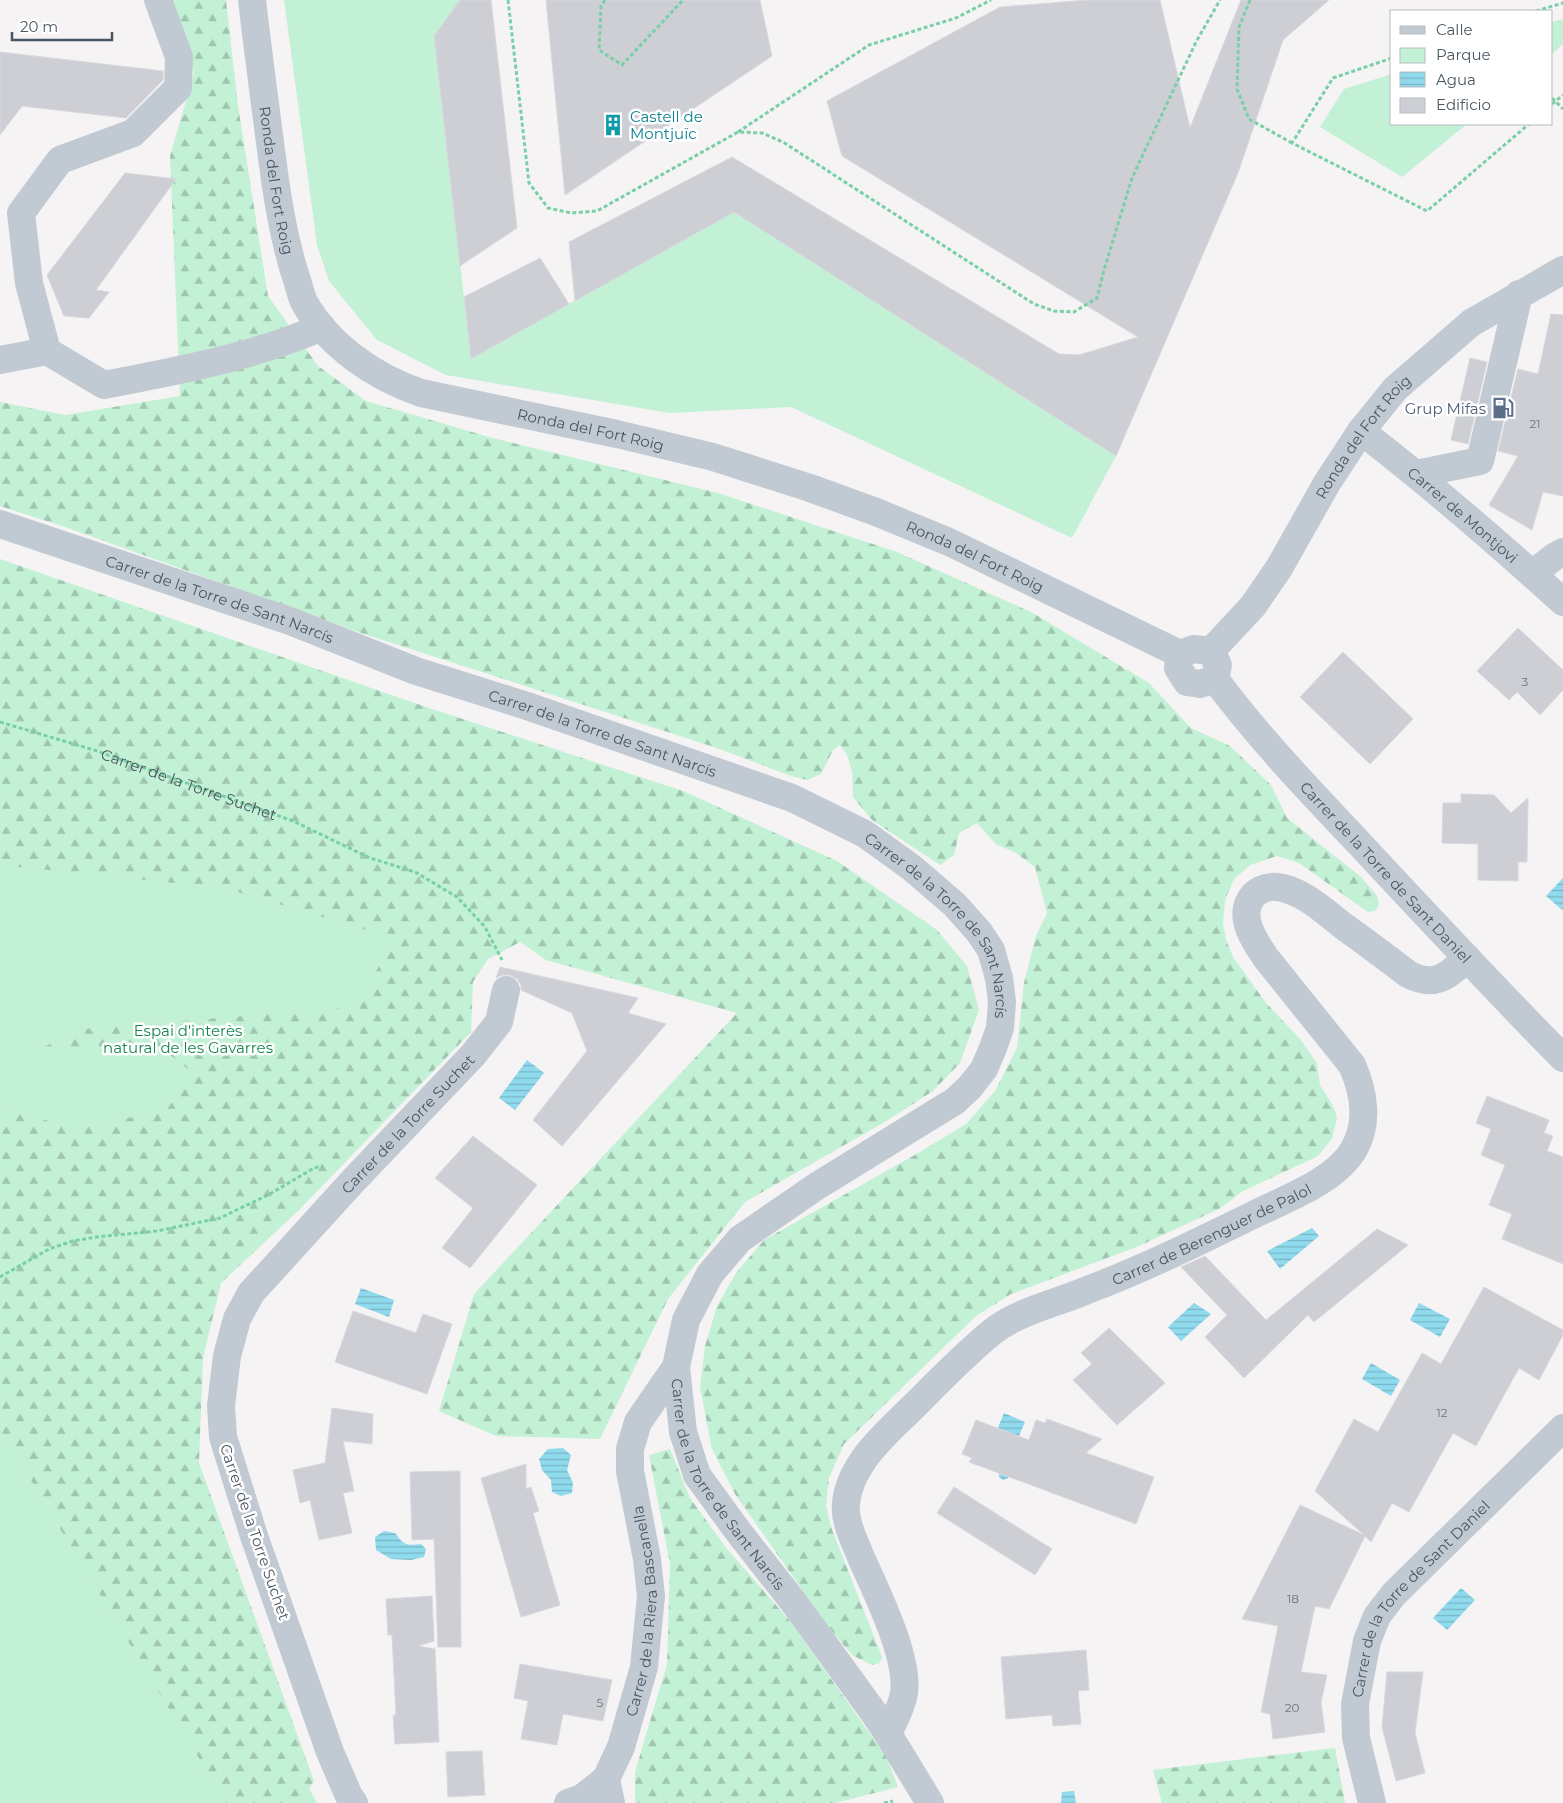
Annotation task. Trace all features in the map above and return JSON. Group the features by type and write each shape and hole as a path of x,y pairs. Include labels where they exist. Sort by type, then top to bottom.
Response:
{"street":[{"path":"47,351 29,283 21,213 60,160 133,133 178,88 179,57 158,0"},
{"name":"Ronda del Fort Roig","path":"252,0 278,201 290,259 304,301 328,336 362,363 398,385 421,393 617,434 713,457 810,488 876,512 949,542 1180,654"},
{"name":"Ronda del Fort Roig","path":"1211,651 1259,598 1279,568 1327,483 1361,431 1395,389 1471,323 1563,270"},
{"path":"1416,474 1480,461 1519,294"},
{"path":"0,360 47,351 104,385 197,367 298,338 322,327"},
{"name":"Carrer de Montjovi","path":"1361,431 1416,474 1563,602"},
{"name":"Carrer de la Torre de Sant Narcís","path":"0,524 290,621 416,672 527,706 792,798 866,834 912,868 955,905 979,932 990,950 999,978 1002,1002 1000,1028 984,1069 956,1101 817,1186 740,1240 710,1274 686,1320 676,1367 683,1432 697,1475 795,1604 888,1734 930,1803"},
{"path":"1532,574 1563,552"},
{"path":"1194,649 1211,651 1218,665 1215,680 1200,684 1187,682 1178,668 1180,654 1194,649"},
{"name":"Carrer de la Torre de Sant Daniel","path":"1215,680 1247,721 1466,958 1563,1058"},
{"name":"Carrer de Berenguer de Palol","path":"888,1734 904,1695 903,1665 881,1604 855,1542 845,1505 854,1474 876,1443 994,1330 1034,1309 1137,1271 1295,1194 1328,1176 1343,1163 1353,1151 1360,1136 1364,1117 1362,1097 1359,1082 1352,1065 1266,958 1254,940 1246,913 1249,902 1257,892 1266,887 1278,887 1292,891 1313,902 1408,974 1420,980 1429,981 1439,978 1453,971 1466,958"},
{"name":"Carrer de la Torre Suchet","path":"354,1803 349,1796 330,1752 254,1536 223,1438 221,1406 230,1347 237,1319 251,1293 473,1055 499,1022 506,990"},
{"name":"Carrer de la Riera Bascanella","path":"608,1791 644,1667 651,1596 647,1559 630,1471 630,1449 638,1422 676,1367"},
{"name":"Carrer de la Torre de Sant Daniel","path":"1372,1803 1356,1738 1355,1704 1367,1641 1377,1616 1394,1594 1563,1428"},
{"path":"568,1803 608,1791"}],"path":[{"path":"508,0 529,183 548,208 570,213 597,211 738,132 869,45 956,18 990,0"},
{"path":"605,0 601,6 599,50 622,65 683,0"},
{"path":"738,132 762,133 783,142 1034,304 1054,311 1074,312 1097,298 1132,178 1196,42 1220,0"},
{"path":"1250,0 1239,26 1237,89 1249,119 1292,143 1427,210 1528,125"},
{"path":"1539,10 1563,3"},
{"path":"1292,143 1333,78 1390,59"},
{"path":"1563,95 1553,101 1563,109"},
{"name":"Carrer de la Torre Suchet","path":"0,722 94,750 293,821 370,858 415,872 457,897 485,927 502,962 506,990"},
{"path":"0,1277 49,1249 73,1241 156,1231 220,1218 268,1195 314,1168 337,1163 347,1167 353,1182"}],"green space":[{"path":"171,0 226,0 238,106 268,296 318,366 366,401 489,437 718,493 897,552 1031,612 1149,683 1191,728 1230,746 1271,785 1287,818 1361,877 1377,896 1379,904 1375,911 1368,912 1299,863 1277,856 1250,865 1234,879 1225,900 1223,923 1226,940 1233,957 1266,1003 1300,1039 1317,1063 1320,1085 1332,1104 1337,1117 1332,1139 1318,1156 1243,1191 1219,1209 1139,1246 1011,1294 976,1316 844,1444 829,1478 826,1505 831,1527 882,1657 880,1663 872,1665 852,1655 827,1625 735,1494 712,1449 700,1387 705,1346 717,1306 736,1273 764,1240 966,1124 995,1091 1017,1048 1024,983 1036,936 1047,913 1035,867 1016,853 996,844 977,823 959,833 954,855 940,865 872,820 853,797 852,771 847,755 840,745 833,750 821,774 807,780 791,776 717,748 358,632 68,528 0,506 0,402 65,415 180,396 170,156 194,73"},
{"path":"284,0 460,0 434,36 471,358 734,212 1116,456 1072,538 791,407 669,413 446,375 377,340 329,281 317,245"},
{"path":"1563,19 1563,44 1553,53 1553,22"},
{"path":"1390,75 1390,125 1466,125 1402,177 1320,127 1344,89"},
{"path":"0,559 429,708 683,791 837,861 937,930 967,966 979,1010 960,1063 933,1091 888,1120 745,1202 668,1299 600,1439 496,1436 439,1411 474,1294 737,1013 546,960 520,942 488,959 473,982 471,1032 300,1209 221,1283 203,1358 199,1463 314,1781 300,1803 226,1803 0,1429 0,1108 71,1127 165,1112 193,1073 169,1054 37,1050 83,1029 357,1007 394,938 224,888 0,865"},
{"name":"Espai d'interès natural de les Gavarres","path":"0,805 439,903 220,1272 190,1338 193,1447 299,1770 317,1803 0,1803"},
{"path":"670,1449 690,1498 727,1549 789,1620 886,1756 898,1787 835,1803 635,1803 635,1772 667,1664 670,1564 649,1455"},
{"path":"1335,1748 1345,1803 1162,1803 1153,1770"}],"water":[{"path":"1563,878 1563,909 1562,910 1546,896"},
{"path":"527,1060 544,1073 515,1110 499,1098"},
{"path":"1312,1228 1319,1236 1280,1269 1267,1251"},
{"path":"361,1288 394,1300 389,1317 355,1304"},
{"path":"1194,1303 1211,1314 1181,1341 1168,1327"},
{"path":"1419,1303 1450,1319 1440,1337 1410,1320"},
{"path":"1371,1363 1400,1380 1391,1396 1362,1379"},
{"path":"1004,1413 1025,1422 1005,1469 1009,1476 1003,1480 999,1477 999,1472 982,1466"},
{"path":"563,1448 571,1455 567,1470 573,1483 572,1493 561,1496 552,1492 551,1480 542,1470 539,1459 548,1449"},
{"path":"384,1531 395,1533 406,1544 421,1544 426,1549 424,1557 411,1560 391,1559 376,1550 375,1537"},
{"path":"1461,1588 1475,1600 1447,1630 1433,1618"},
{"path":"1074,1791 1076,1803 1061,1803 1062,1792"}],"building":[{"path":"460,0 491,0 517,228 460,266 434,36"},
{"name":"Castell de Montjuïc","path":"546,0 760,0 772,56 565,195"},
{"path":"1088,0 1160,0 1190,128 1241,0 1329,0 1283,40 1238,173 1116,456 734,212 575,301 569,242 732,157 1059,354 1079,355 1138,337 842,156 827,101 1000,7"},
{"path":"0,52 163,71 163,80 126,118 22,106 0,135"},
{"path":"125,173 176,179 96,290 109,292 89,318 64,316 47,275"},
{"path":"540,258 569,304 471,359 464,297"},
{"path":"1551,314 1563,315 1563,496 1543,492 1532,530 1489,505 1518,456 1498,451 1518,369 1538,374"},
{"path":"1470,358 1487,362 1468,444 1451,440"},
{"path":"1518,628 1563,670 1563,690 1540,715 1517,692 1509,700 1477,671"},
{"path":"1343,652 1413,719 1370,764 1300,697"},
{"path":"1461,794 1494,795 1511,813 1528,798 1527,862 1518,862 1518,881 1478,880 1478,844 1442,843 1443,803 1461,803"},
{"path":"500,967 638,998 628,1013 666,1024 562,1146 533,1120 587,1051 572,1013 521,990 521,985 517,979 510,975 502,975 496,978"},
{"path":"1487,1096 1549,1120 1544,1133 1553,1136 1547,1151 1563,1157 1563,1264 1502,1239 1512,1214 1489,1205 1505,1165 1481,1155 1491,1129 1476,1123"},
{"path":"473,1136 537,1185 470,1268 442,1248 473,1208 435,1178"},
{"path":"1377,1229 1408,1245 1314,1322 1308,1315 1244,1378 1205,1337 1227,1315 1181,1267 1205,1256 1266,1320"},
{"path":"1484,1287 1563,1330 1563,1335 1539,1380 1519,1368 1476,1446 1453,1433 1409,1512 1392,1503 1371,1542 1365,1536 1329,1609 1315,1606 1301,1672 1327,1675 1321,1702 1325,1732 1273,1739 1270,1714 1261,1712 1278,1626 1242,1619 1300,1505 1364,1535 1315,1491 1354,1419 1378,1432 1422,1353 1441,1364"},
{"path":"353,1311 416,1333 423,1314 452,1324 427,1394 335,1362"},
{"path":"1109,1328 1165,1383 1117,1425 1073,1380 1092,1364 1081,1353"},
{"path":"332,1408 373,1414 372,1444 343,1441 354,1491 343,1493 352,1533 319,1540 310,1500 300,1503 293,1470 325,1463"},
{"path":"1047,1419 1102,1439 1086,1453 1154,1477 1136,1524 969,1462 972,1458 962,1454 976,1420 1029,1440 1036,1420 1045,1423"},
{"path":"526,1464 526,1489 531,1487 539,1511 533,1513 560,1605 521,1617 481,1478"},
{"path":"460,1471 461,1647 438,1647 434,1539 412,1540 410,1472"},
{"path":"954,1487 1052,1549 1035,1575 937,1513"},
{"path":"432,1596 434,1641 418,1646 435,1649 439,1742 395,1744 393,1715 396,1715 392,1635 388,1635 386,1599"},
{"path":"1086,1650 1089,1690 1078,1691 1081,1724 1053,1726 1052,1715 1006,1719 1001,1657"},
{"path":"520,1664 612,1680 603,1721 563,1714 557,1745 521,1739 528,1701 514,1698"},
{"path":"1387,1672 1423,1672 1415,1733 1425,1773 1396,1781 1382,1727"},
{"path":"482,1751 485,1795 448,1797 446,1752"}],"place":[{"name":"Castell de Montjuïc","path":"613,125"},
{"name":"Grup Mifas","path":"1503,408"}]}
